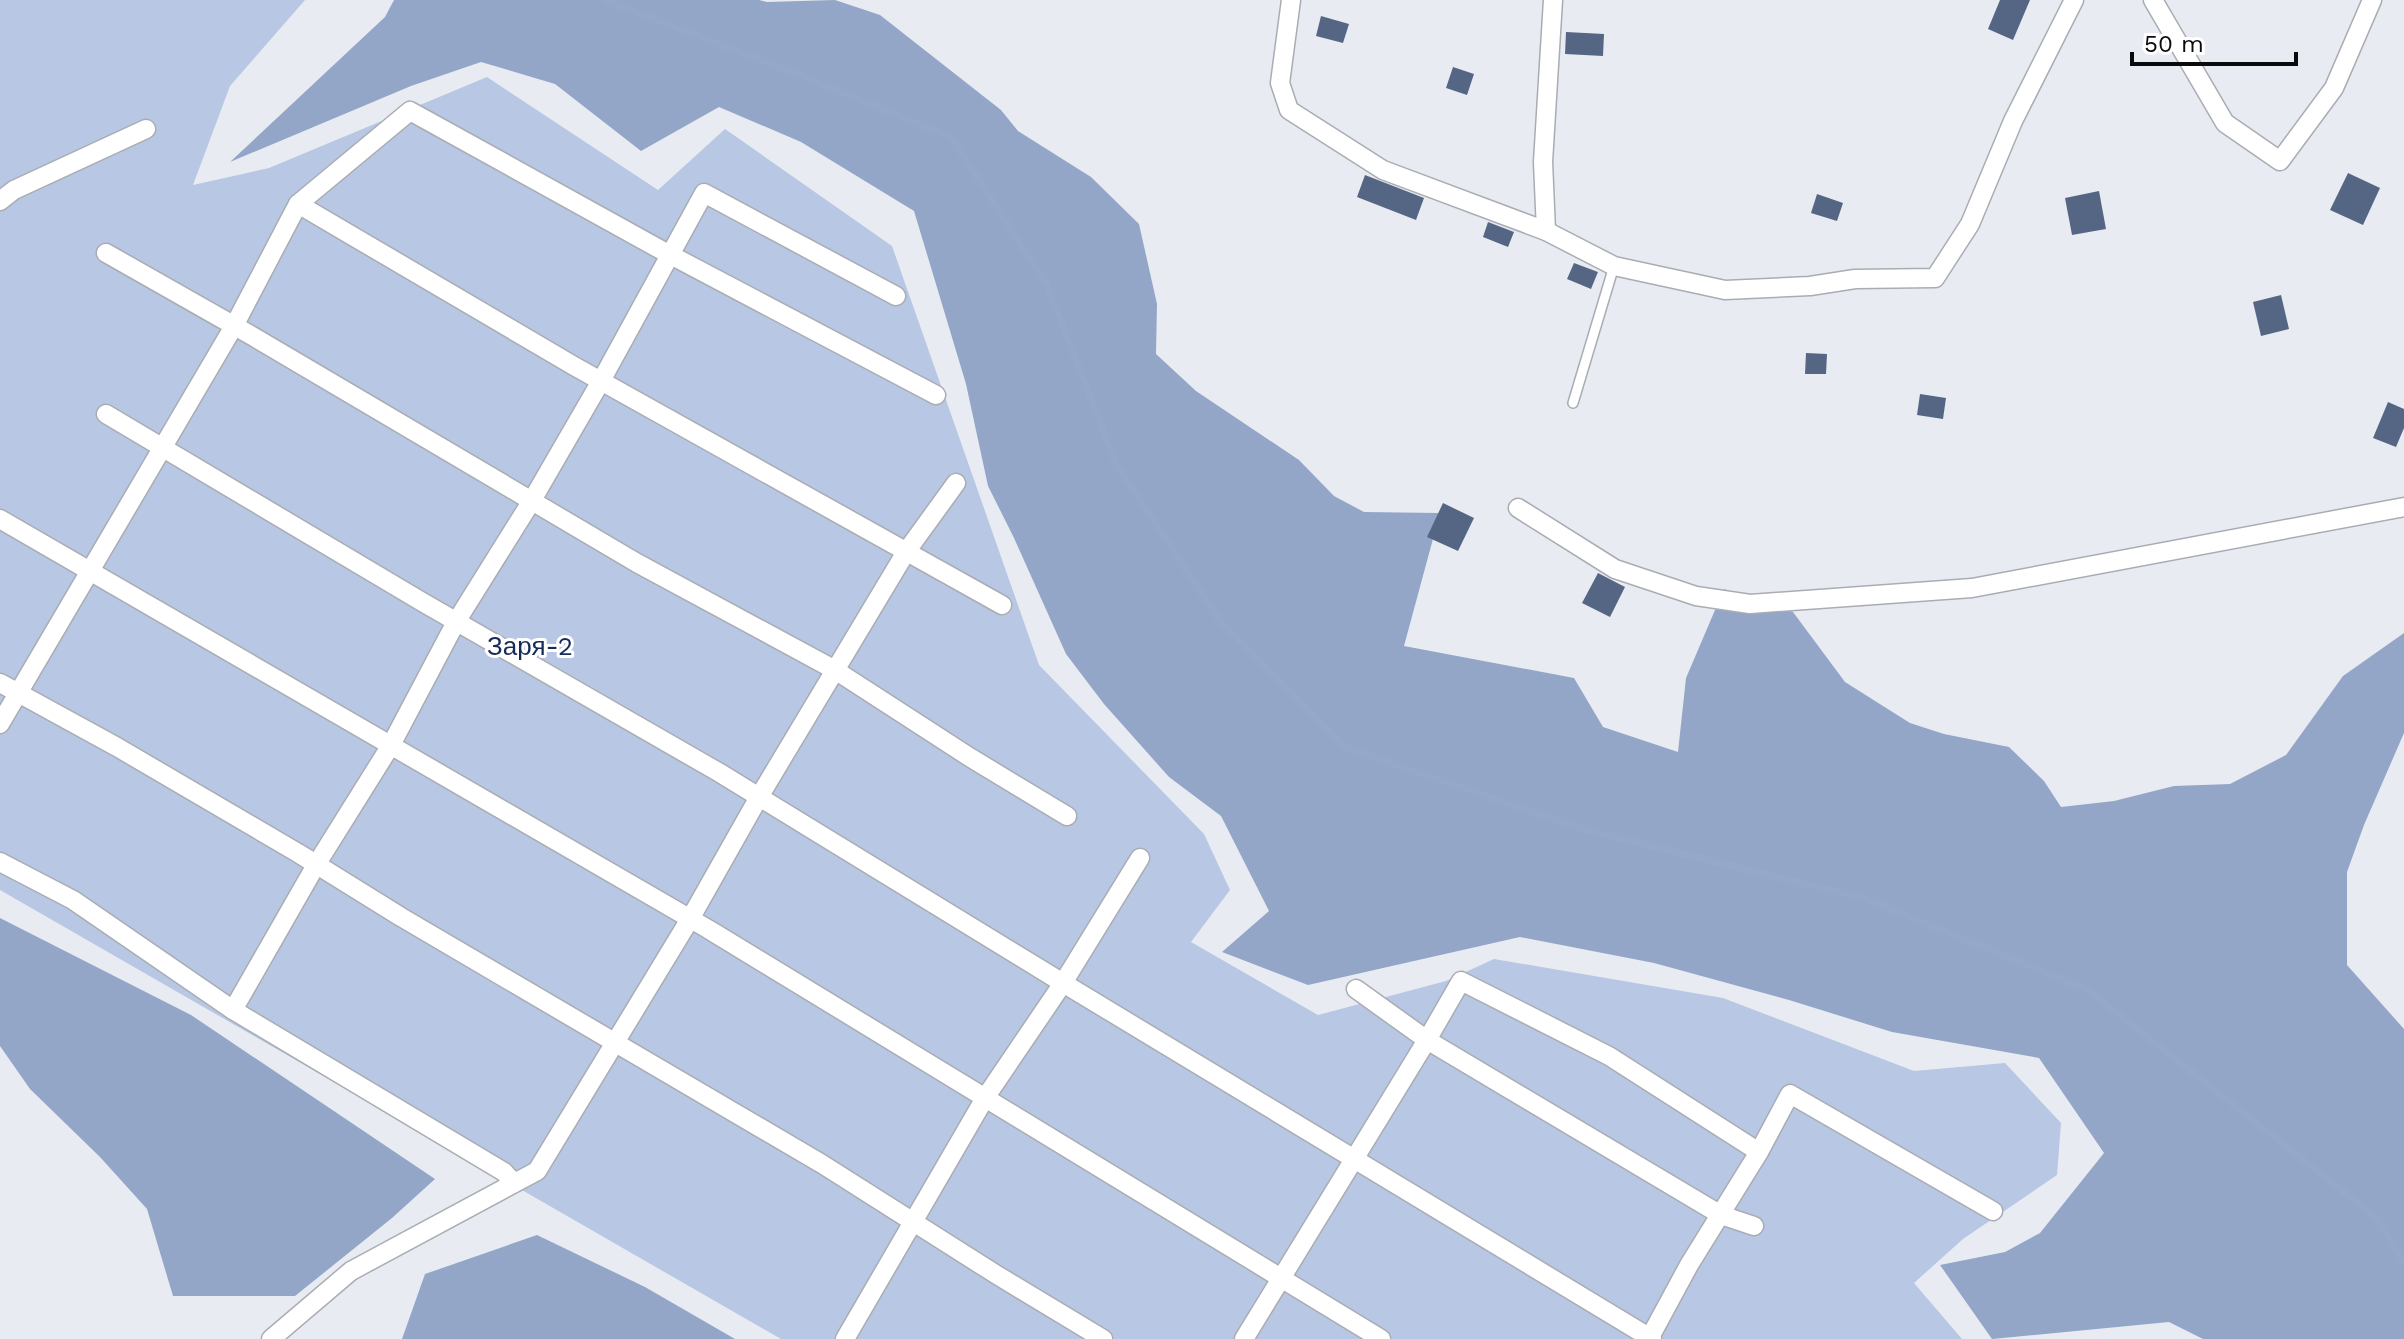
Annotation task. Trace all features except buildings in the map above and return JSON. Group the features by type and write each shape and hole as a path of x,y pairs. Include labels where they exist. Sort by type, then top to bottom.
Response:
{"street":[{"path":"1291,0 1280,83 1289,110 1383,170 1546,231 1614,266 1725,290 1810,286 1855,279 1935,278 1970,224 2013,121 2074,0"},
{"path":"1546,231 1543,162 1553,0"},
{"path":"2153,0 2225,123 2280,161 2334,88 2372,0"},
{"path":"0,724 234,326 298,204 410,111 670,255 936,395"},
{"path":"0,201 14,190 146,129"},
{"path":"233,1010 316,865 391,745 456,622 601,381 704,193 896,296"},
{"path":"298,204 601,381 1002,605"},
{"path":"106,253 637,563 835,670 1067,816"},
{"path":"106,414 759,797 1650,1339 1689,1265 1759,1152 1790,1094 1993,1211"},
{"path":"271,1339 351,1271 537,1171 906,552 956,483"},
{"path":"1518,508 1615,569 1696,596 1750,604 1972,588 2404,507"},
{"path":"0,519 690,919 1381,1339"},
{"path":"0,683 117,747 822,1164 1103,1339"},
{"path":"845,1339 985,1098 1063,983 1140,858"},
{"path":"0,862 73,900 233,1010 504,1172 514,1183"},
{"path":"1244,1339 1461,981 1609,1056 1759,1152"},
{"path":"1356,989 1427,1040 1721,1215 1754,1226"}],"lane":[{"path":"1573,403 1614,266"}],"green space":[{"name":"Заря-2","path":"0,0 305,0 230,86 193,185 269,168 487,77 658,190 725,129 892,246 1039,665 1204,834 1230,890 1191,942 1318,1015 1446,981 1494,959 1723,998 1914,1071 2005,1063 2061,1123 2057,1175 1963,1239 1914,1283 1962,1339 781,1339 0,890"}],"shaded area":[{"path":"394,0 835,0 880,15 1001,110 1018,131 1091,177 1139,224 1157,304 1156,354 1196,391 1299,460 1334,496 1364,512 1440,513 1404,646 1574,678 1603,727 1678,752 1686,678 1724,589 1793,612 1845,682 1910,723 1944,734 2009,747 2044,781 2061,807 2114,801 2174,786 2230,784 2286,755 2343,676 2404,633 2404,733 2347,872 2347,965 2404,1029 2404,1339 2203,1339 2169,1322 1992,1339 1940,1265 2005,1252 2040,1233 2104,1153 2039,1058 1892,1032 1654,963 1520,937 1308,985 1222,952 1269,911 1221,816 1169,777 1104,704 1066,654 988,486 966,384 914,211 801,142 719,107 641,151 555,84 481,62 411,86 230,162 385,17"},
{"path":"0,918 191,1015 435,1179 295,1296 173,1296 147,1209 100,1157 30,1089 0,1046"},
{"path":"537,1235 645,1287 735,1339 402,1339 425,1274"}],"waterway":[{"path":"605,0 951,137 1047,285 1117,466 1221,622 1346,748 1593,832 1864,898 2088,990 2377,1218 2404,1263"}]}
